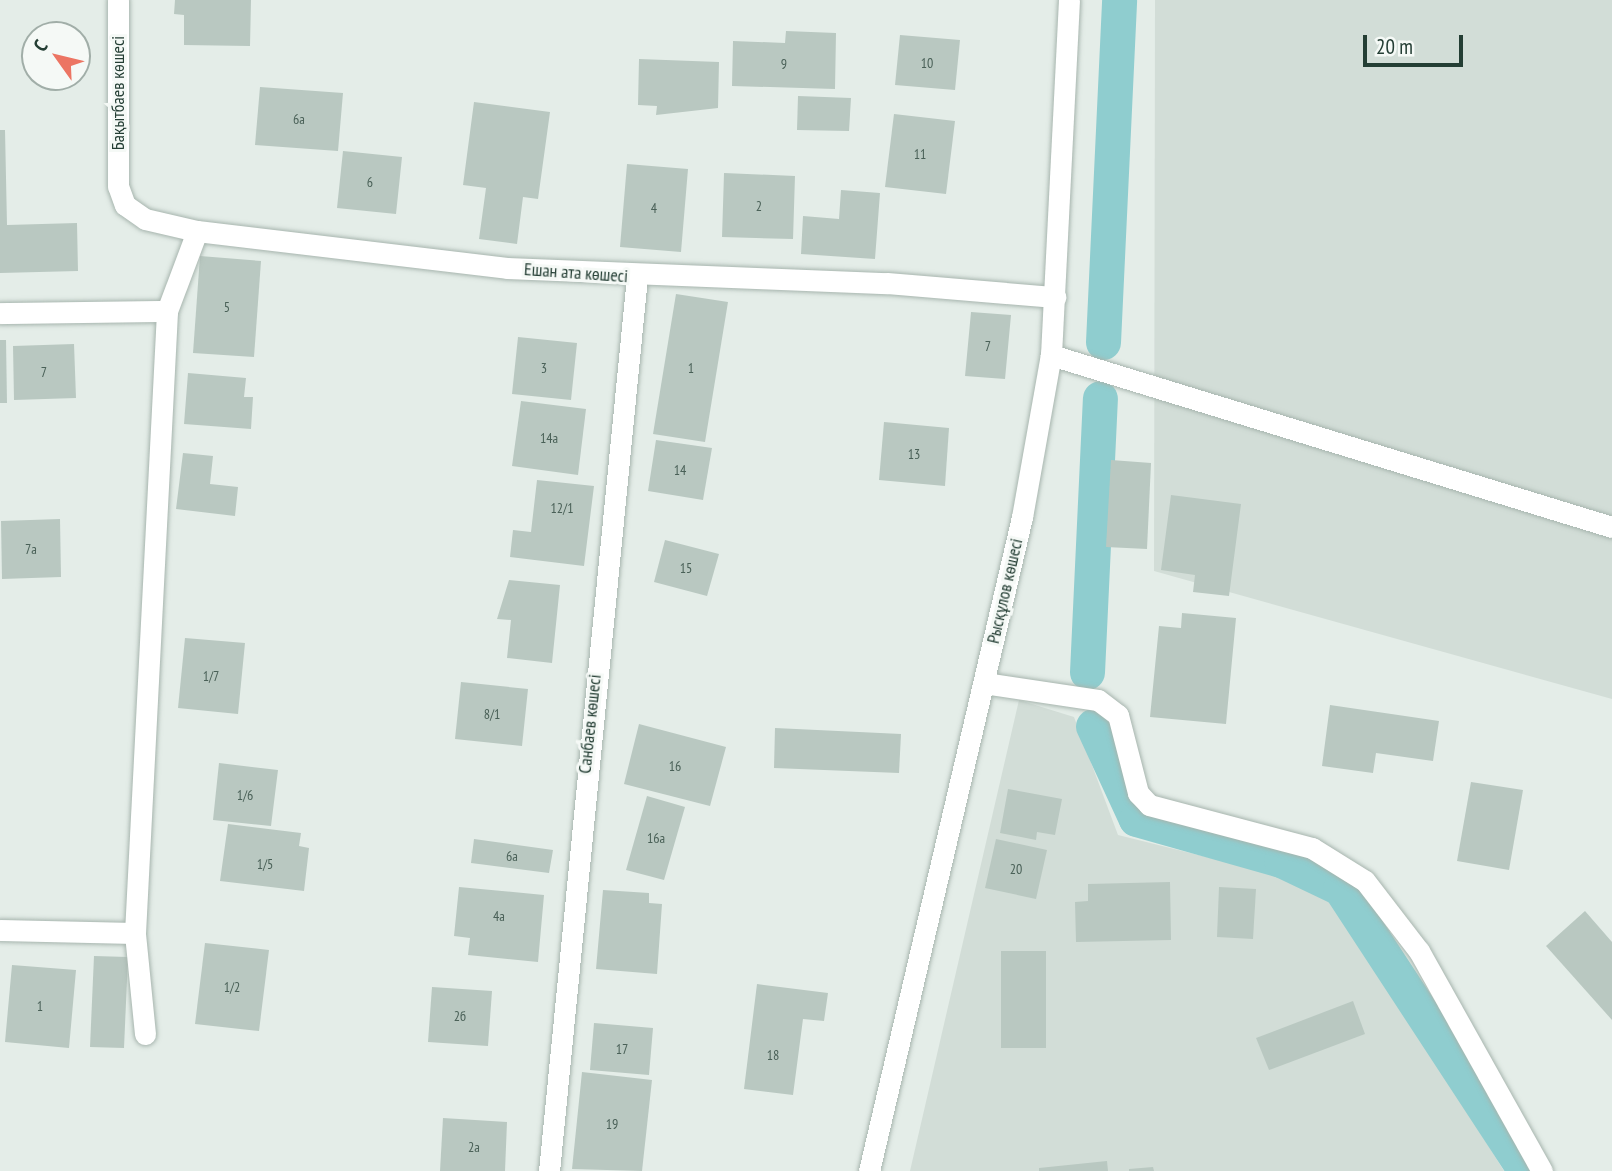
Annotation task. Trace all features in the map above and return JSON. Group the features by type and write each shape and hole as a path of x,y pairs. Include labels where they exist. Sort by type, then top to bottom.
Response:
{"street":[{"name":"Бақытбаев көшесі","path":"118,0 118,186"},
{"name":"Рысқұлов көшесі","path":"869,1171 984,683 1051,355 1069,0"},
{"name":"Ешан ата көшесі","path":"118,186 125,205 145,219 197,231 637,277 887,283 1055,297"},
{"path":"145,1034 135,933 167,311 197,231"},
{"name":"Санбаев көшесі","path":"548,1171 637,277"},
{"path":"0,313 167,311"},
{"path":"1051,355 1612,527"},
{"path":"984,683 1098,700 1118,715 1138,793 1149,804 1312,848 1365,881 1419,951 1542,1171"},
{"path":"0,930 135,933"}],"shaded area":[{"path":"1155,0 1612,0 1612,699 1154,571"},
{"path":"1019,700 1074,717 1118,835 1315,884 1347,920 1504,1171 910,1171"}],"building":[{"path":"175,0 251,0 250,46 184,45 184,15 174,14"},
{"path":"786,31 836,33 835,89 732,86 733,41 785,43"},
{"path":"900,35 960,40 955,90 895,85"},
{"path":"639,59 719,62 718,108 656,115 657,106 638,105"},
{"path":"260,87 343,93 338,151 255,145"},
{"path":"798,96 851,98 849,131 797,130"},
{"path":"474,102 550,112 538,199 523,197 517,244 479,239 486,188 463,185"},
{"path":"894,114 955,121 946,194 885,187"},
{"path":"0,130 5,130 7,225 77,223 78,271 0,273"},
{"path":"343,151 402,157 396,214 337,208"},
{"path":"627,164 688,169 681,252 620,247"},
{"path":"724,173 795,176 793,239 722,237"},
{"path":"841,190 880,193 875,259 801,254 803,216 839,219"},
{"path":"200,256 261,261 254,357 193,353"},
{"path":"676,294 728,302 705,442 653,434"},
{"path":"971,312 1011,315 1005,379 965,376"},
{"path":"518,337 577,343 571,400 512,394"},
{"path":"0,340 6,340 7,403 0,403"},
{"path":"74,344 76,398 14,400 13,346"},
{"path":"188,373 246,378 244,397 253,397 251,429 184,424"},
{"path":"521,401 586,409 578,475 512,466"},
{"path":"884,422 949,428 945,486 879,480"},
{"path":"656,440 712,448 703,500 648,491"},
{"path":"183,453 213,456 210,484 238,487 235,516 176,509"},
{"path":"1111,460 1151,463 1147,549 1106,547"},
{"path":"537,480 594,486 584,566 510,557 513,530 531,532"},
{"path":"1171,495 1241,504 1229,596 1193,592 1195,575 1161,570"},
{"path":"60,519 61,577 2,579 1,521"},
{"path":"665,540 719,554 707,596 654,582"},
{"path":"509,580 560,585 552,663 507,658 511,620 497,619"},
{"path":"1182,613 1236,618 1226,724 1150,717 1159,626 1181,628"},
{"path":"185,638 245,643 238,714 178,708"},
{"path":"461,682 528,689 522,746 455,739"},
{"path":"1330,705 1439,721 1433,761 1376,753 1373,773 1322,766"},
{"path":"639,724 726,747 710,806 624,784"},
{"path":"775,728 901,734 899,773 774,768"},
{"path":"219,763 278,770 271,826 213,820"},
{"path":"1471,782 1523,790 1509,870 1457,861"},
{"path":"1008,789 1062,799 1055,835 1037,832 1036,840 1000,833"},
{"path":"647,796 685,807 664,880 626,870"},
{"path":"228,824 301,833 299,846 309,848 304,891 220,881"},
{"path":"474,839 553,850 549,873 471,863"},
{"path":"996,839 1047,850 1036,899 985,888"},
{"path":"1170,882 1171,940 1076,942 1075,902 1088,901 1088,884"},
{"path":"459,887 544,895 538,962 468,955 470,938 454,936"},
{"path":"1219,887 1256,889 1253,939 1217,937"},
{"path":"603,890 649,893 649,903 662,904 657,974 596,969"},
{"path":"1585,911 1612,942 1612,1020 1546,946"},
{"path":"205,943 269,950 259,1031 195,1024"},
{"path":"1001,951 1046,951 1046,1048 1001,1048"},
{"path":"94,956 128,957 124,1048 90,1047"},
{"path":"12,965 76,970 69,1048 5,1042"},
{"path":"757,984 828,993 824,1021 803,1019 793,1095 744,1089"},
{"path":"432,987 492,991 488,1046 428,1042"},
{"path":"1353,1001 1365,1034 1269,1070 1256,1038"},
{"path":"594,1023 653,1028 649,1075 590,1070"},
{"path":"582,1072 652,1080 642,1171 572,1169"},
{"path":"443,1118 507,1122 505,1171 440,1171"},
{"path":"1107,1161 1108,1171 1039,1171 1039,1168"},
{"path":"1153,1167 1154,1171 1129,1171 1129,1169"}],"waterway":[{"path":"1103,342 1119,0"},
{"path":"1087,672 1100,398"},
{"path":"1093,726 1136,819 1281,860 1340,888 1525,1171"}]}
